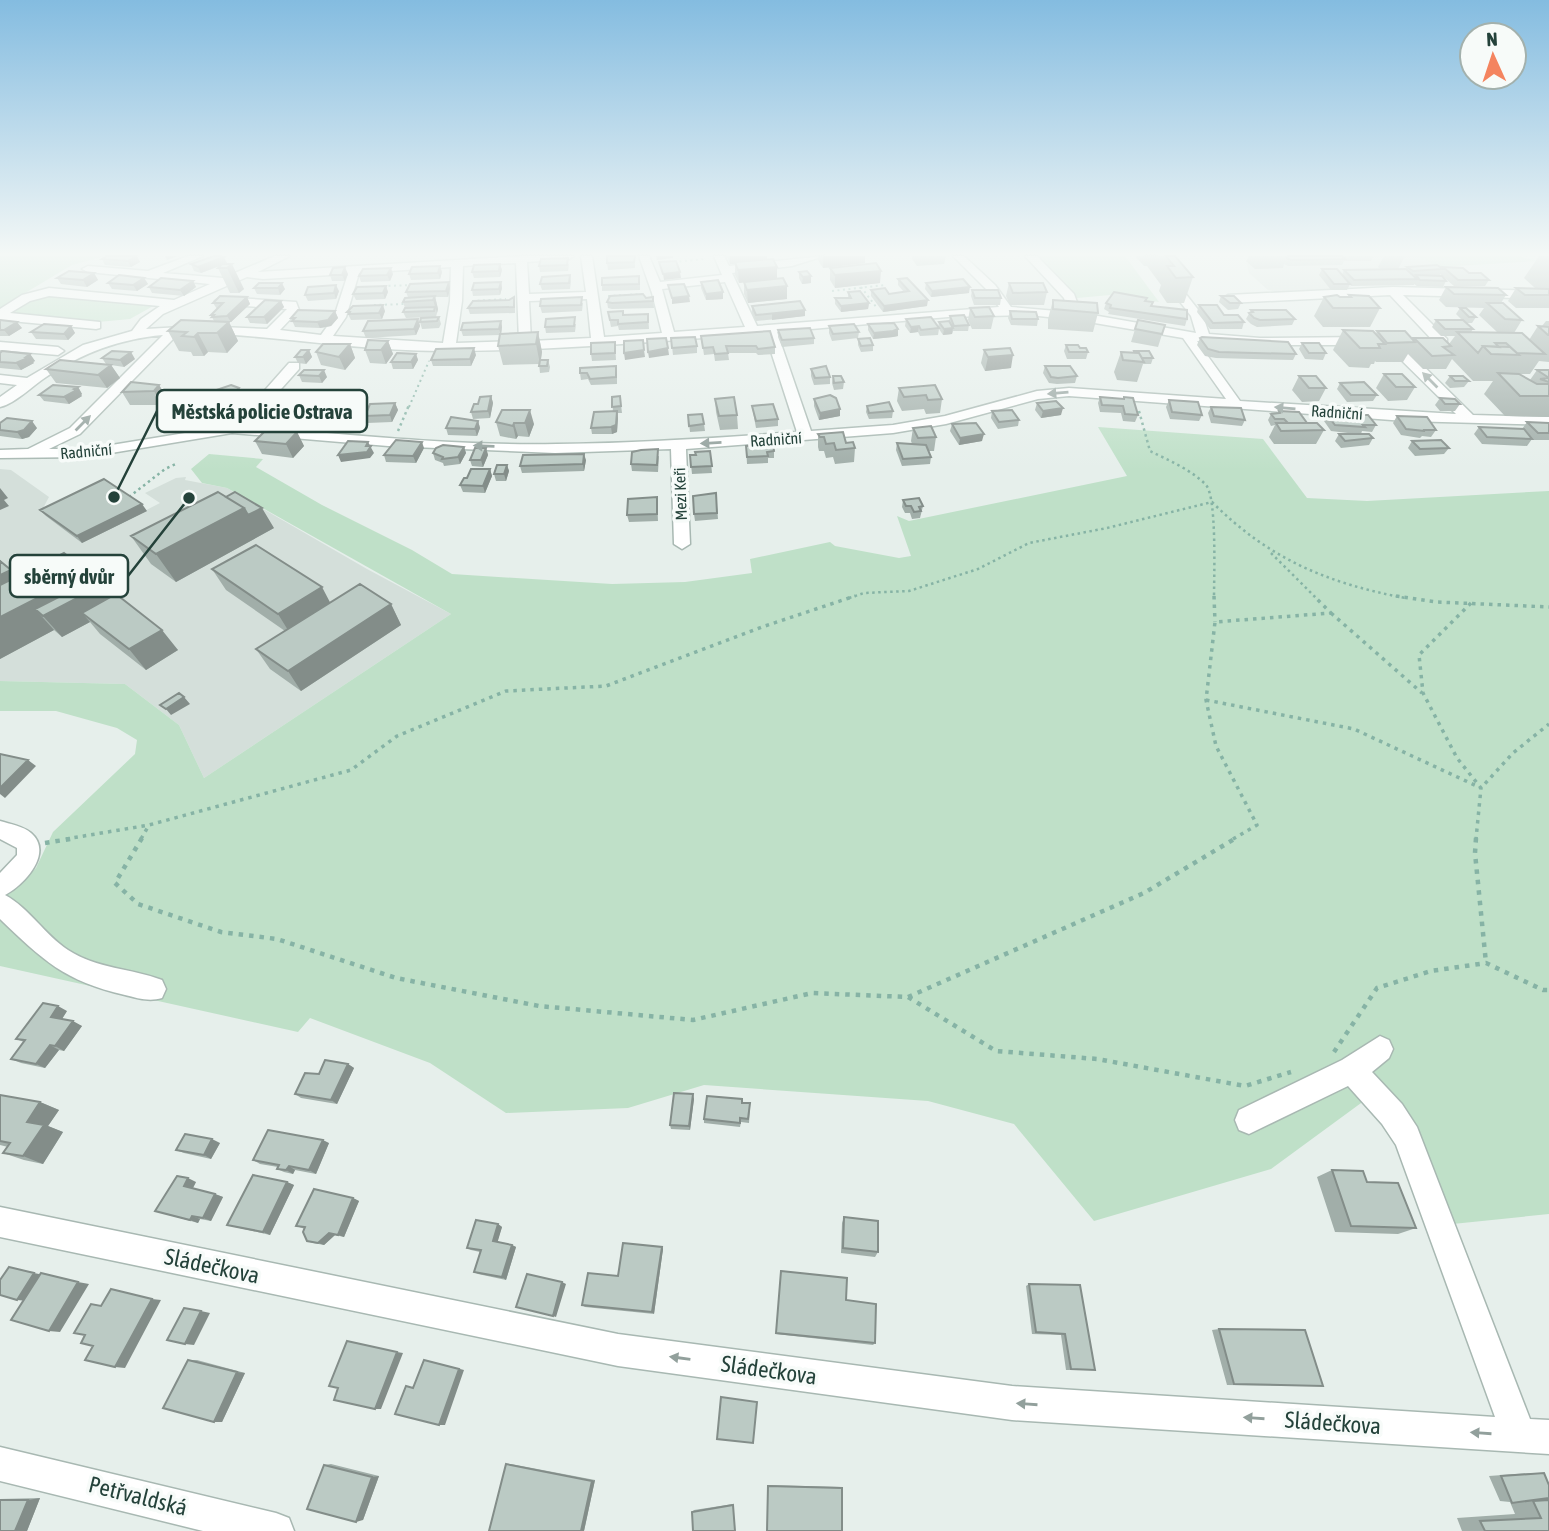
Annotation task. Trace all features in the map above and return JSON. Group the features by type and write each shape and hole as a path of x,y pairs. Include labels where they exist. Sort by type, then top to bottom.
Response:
{"street":[{"path":"137,334 142,327"},
{"path":"270,333 276,327"},
{"path":"324,340 333,327"},
{"path":"449,347 452,327"},
{"path":"524,327 525,344"},
{"path":"597,327 598,340"},
{"path":"0,403 76,353 137,334 174,331 270,333 391,346 449,347 598,340 703,327"},
{"path":"764,327 788,327"},
{"path":"1145,327 1205,337 1435,342 1423,327"},
{"path":"1201,327 1205,337"},
{"path":"770,329 806,436"},
{"path":"23,454 75,431 174,331"},
{"path":"1187,335 1236,403"},
{"path":"1391,342 1470,419"},
{"path":"0,346 58,351"},
{"path":"238,429 294,366"},
{"path":"0,379 30,382"},
{"name":"Radniční","path":"0,454 106,450 238,429 387,442 555,449 678,444 806,436 926,424 1037,395 1081,392 1470,419 1549,421"},
{"name":"Mezi Keři","path":"678,444 682,544"},
{"path":"0,830 19,836 30,845 30,853 23,864 0,887"},
{"path":"0,904 22,922 47,949 66,962 99,976 153,989"},
{"path":"1249,1120 1340,1065 1380,1049"},
{"path":"1340,1065 1392,1114 1407,1137 1534,1436"},
{"name":"Sládečkova","path":"0,1222 618,1350 1012,1403 1534,1436"},
{"name":"Petřvaldská","path":"0,1464 276,1531"}],"path":[{"path":"395,438 432,354"},
{"path":"149,825 115,883 138,904 221,932 277,939 396,978 538,1006 693,1020 812,993 908,997 1144,893 1257,825 1216,746 1206,700 1214,622 1212,502 1207,486 1175,463 1150,452 1135,396"},
{"path":"128,498 146,488 166,467 178,463"},
{"path":"1212,502 1231,524 1269,550 1304,569 1357,588 1436,602 1549,607"},
{"path":"30,845 149,825 351,770 397,736 506,691 606,686 762,627 864,593 909,591 978,569 1029,543 1107,528 1212,502"},
{"path":"1269,550 1331,613 1423,693 1457,758 1481,788"},
{"path":"1423,693 1419,655 1471,603"},
{"path":"1214,622 1331,613"},
{"path":"1206,700 1354,729 1481,788"},
{"path":"1486,963 1475,853 1481,788 1513,753 1549,723"},
{"path":"1340,1065 1377,988 1431,971 1486,963 1543,990 1549,990"},
{"path":"908,997 996,1051 1097,1059 1245,1086 1293,1071"}],"shaded area":[{"path":"0,469 11,470 49,497 41,512 82,543 160,503 145,493 176,478 186,477 185,480 227,488 451,614 204,778 179,725 125,684 0,681"}],"green space":[{"path":"1098,427 1263,439 1307,498 1367,501 1549,491 1549,1214 1443,1225 1372,1095 1271,1169 1094,1221 1014,1124 928,1101 704,1085 628,1108 506,1113 430,1063 310,1018 298,1032 0,966 0,901 36,868 53,832 135,754 137,740 117,728 56,711 0,711 0,681 125,684 179,725 204,778 451,614 227,488 202,483 191,469 209,454 263,459 256,467 452,574 612,584 685,582 752,573 750,559 830,542 835,546 899,558 911,556 897,516 909,521 1127,476"}],"building":[{"path":"38,327 70,327 64,334 31,332"},
{"path":"172,327 223,327 217,333 198,333 194,337 182,336 187,332 168,331"},
{"path":"365,327 415,327 414,329 363,331"},
{"path":"462,327 499,327 499,329 461,330"},
{"path":"830,327 856,327 859,332 833,334"},
{"path":"870,327 898,329 893,331 874,333"},
{"path":"1136,327 1164,327 1162,334"},
{"path":"1443,327 1473,329 1445,329"},
{"path":"1540,327 1549,327 1548,335"},
{"path":"810,328 814,338 782,340 778,330"},
{"path":"1343,330 1373,331 1385,344 1378,344 1380,348 1360,348"},
{"path":"770,331 775,347 758,349 756,346 726,346 728,353 715,354 713,347 703,348 701,336"},
{"path":"1377,331 1405,331 1415,342 1387,343"},
{"path":"538,332 536,344 498,346 500,334"},
{"path":"1457,332 1522,333 1545,354 1517,353 1506,343 1495,343 1499,347 1483,346 1478,353"},
{"path":"695,337 697,346 672,348 671,338"},
{"path":"666,338 668,348 648,352 647,339"},
{"path":"870,338 873,345 861,346 858,339"},
{"path":"1200,338 1288,342 1296,354 1219,352 1208,349"},
{"path":"1414,338 1443,338 1451,346 1443,347 1454,355 1432,356"},
{"path":"368,340 388,341 381,350 365,350"},
{"path":"643,340 644,350 624,353 624,341"},
{"path":"615,342 615,353 591,354 591,343"},
{"path":"1302,343 1319,343 1326,353 1309,353"},
{"path":"323,344 350,344 339,357 316,352"},
{"path":"1066,345 1078,345 1080,348 1086,348 1088,352 1069,352"},
{"path":"1483,346 1510,347 1519,355 1491,354"},
{"path":"474,348 470,359 431,360 436,349"},
{"path":"1010,348 1013,355 988,357 984,350"},
{"path":"301,350 309,350 303,357 295,357"},
{"path":"2,351 30,354 26,357 30,357 16,363 0,362"},
{"path":"112,351 131,352 120,360 102,358"},
{"path":"1134,351 1149,351 1153,358 1142,358"},
{"path":"1121,352 1139,353 1144,362 1123,360"},
{"path":"397,353 416,354 411,362 391,362"},
{"path":"60,360 111,365 98,375 46,369"},
{"path":"540,360 548,360 547,366 539,366"},
{"path":"616,366 616,377 590,379 587,373 580,373 580,368"},
{"path":"826,366 830,377 815,378 811,369"},
{"path":"1045,366 1070,366 1077,376 1051,377"},
{"path":"304,370 324,370 319,376 299,375"},
{"path":"1537,370 1549,370 1549,378"},
{"path":"1498,373 1519,374 1537,384 1549,384 1549,396 1520,396"},
{"path":"1384,374 1402,374 1415,387 1396,387"},
{"path":"833,376 841,376 844,382 834,383"},
{"path":"1299,376 1316,376 1326,388 1309,388"},
{"path":"1450,376 1463,376 1469,381 1455,381"},
{"path":"131,382 159,385 154,391 122,392"},
{"path":"1364,382 1377,395 1351,395 1340,383"},
{"path":"53,385 78,387 64,397 39,395"},
{"path":"231,385 239,388 237,390 245,390 235,401 208,398 216,390"},
{"path":"935,385 942,399 928,400 926,395 904,397 899,388"},
{"path":"174,390 185,390 174,402 163,402"},
{"path":"830,395 836,398 840,409 820,413 814,399"},
{"path":"491,396 488,411 471,412 480,397"},
{"path":"620,396 621,406 612,407 612,397"},
{"path":"734,397 737,415 719,416 715,399"},
{"path":"1100,397 1133,398 1138,415 1125,414 1123,406 1102,405"},
{"path":"1440,398 1455,399 1460,404 1445,404"},
{"path":"1169,400 1198,402 1202,415 1172,412"},
{"path":"1056,401 1063,408 1043,411 1037,403"},
{"path":"889,402 893,411 869,413 867,406"},
{"path":"395,403 390,415 365,416 370,404"},
{"path":"773,404 778,419 756,421 752,406"},
{"path":"1211,407 1241,408 1245,420 1214,416"},
{"path":"502,410 530,410 525,423 514,423 513,426 496,422"},
{"path":"1012,410 1019,420 999,422 992,411"},
{"path":"617,411 616,425 591,428 594,412"},
{"path":"1279,411 1299,412 1307,423 1288,423 1284,419 1275,419 1271,414 1280,413"},
{"path":"702,414 704,424 689,426 688,415"},
{"path":"1327,415 1368,415 1376,425 1335,425"},
{"path":"1397,416 1427,417 1436,430 1406,429"},
{"path":"451,417 478,421 475,429 446,428"},
{"path":"7,418 32,421 24,430 17,432 0,430 0,423"},
{"path":"1527,422 1549,423 1549,433 1538,433"},
{"path":"976,423 984,434 960,438 952,424"},
{"path":"1276,423 1317,423 1324,430 1281,431"},
{"path":"931,426 936,437 918,438 913,428"},
{"path":"1479,427 1524,429 1532,439 1487,437"},
{"path":"267,429 297,432 286,444 255,441"},
{"path":"843,432 846,443 853,442 855,448 836,450 834,443 826,444 824,437 818,434"},
{"path":"1339,434 1369,434 1373,438 1345,441"},
{"path":"396,440 422,442 413,456 384,455"},
{"path":"1441,440 1449,448 1420,449 1412,441"},
{"path":"348,441 368,442 366,446 371,446 367,452 338,455"},
{"path":"897,443 926,445 931,457 903,459"},
{"path":"773,444 774,451 767,452 768,456 747,457 746,446"},
{"path":"443,445 464,447 458,457 442,459 443,457 433,453"},
{"path":"475,448 486,448 481,460 470,460"},
{"path":"658,449 657,465 631,464 632,452"},
{"path":"710,451 712,466 691,467 690,455"},
{"path":"584,454 583,464 520,466 523,455"},
{"path":"497,465 507,465 504,474 494,474"},
{"path":"471,469 490,469 483,486 460,485"},
{"path":"104,479 142,504 77,536 40,510"},
{"path":"218,492 244,508 156,554 131,536"},
{"path":"235,492 262,508 248,515 244,508 226,497"},
{"path":"716,493 717,513 694,514 693,496"},
{"path":"657,497 657,514 627,515 628,499"},
{"path":"919,498 923,506 919,507 921,511 914,512 903,500"},
{"path":"256,545 322,587 278,614 212,569"},
{"path":"64,553 88,572 0,617 0,585"},
{"path":"0,561 11,570 0,575"},
{"path":"94,579 102,585 43,616 35,609"},
{"path":"360,584 391,604 288,671 256,649"},
{"path":"116,594 162,630 129,649 82,613"},
{"path":"179,693 184,697 166,709 160,705"},
{"path":"0,754 28,760 0,788"},
{"path":"43,1003 58,1006 51,1017 73,1021 55,1046 50,1045 36,1064 11,1059 25,1040 16,1039"},
{"path":"325,1060 348,1064 331,1100 295,1094 305,1073 319,1074"},
{"path":"674,1093 693,1094 689,1126 670,1125"},
{"path":"0,1095 40,1102 27,1122 44,1125 23,1156 3,1153 10,1143 0,1141"},
{"path":"707,1096 742,1099 742,1103 750,1103 748,1119 740,1118 740,1123 704,1119"},
{"path":"268,1130 323,1140 309,1170 289,1166 286,1170 277,1169 279,1165 253,1160"},
{"path":"185,1134 212,1139 204,1155 176,1150"},
{"path":"1332,1170 1363,1171 1367,1182 1398,1183 1416,1228 1351,1226"},
{"path":"253,1175 287,1182 263,1232 227,1225"},
{"path":"177,1176 188,1178 184,1186 215,1194 203,1218 192,1216 190,1220 155,1211"},
{"path":"314,1189 353,1198 338,1235 329,1233 318,1243 307,1241 303,1232 305,1227 296,1226"},
{"path":"844,1217 878,1221 878,1252 843,1248"},
{"path":"476,1220 498,1224 493,1241 512,1245 502,1277 474,1272 481,1250 467,1248"},
{"path":"623,1243 662,1247 652,1312 582,1305 588,1273 618,1276"},
{"path":"9,1267 34,1273 17,1300 0,1295 0,1280"},
{"path":"781,1271 847,1278 846,1300 876,1304 875,1343 776,1333"},
{"path":"41,1273 78,1282 49,1331 11,1320"},
{"path":"527,1274 562,1282 553,1316 516,1307"},
{"path":"1029,1284 1080,1285 1095,1370 1071,1369 1065,1334 1036,1332"},
{"path":"111,1289 152,1299 115,1367 85,1360 93,1346 81,1343 85,1335 74,1333 91,1304 101,1306"},
{"path":"184,1308 201,1311 185,1344 167,1340"},
{"path":"1219,1329 1305,1330 1323,1386 1234,1384"},
{"path":"347,1341 397,1352 375,1409 334,1400 338,1388 329,1386"},
{"path":"188,1360 237,1372 214,1422 163,1408"},
{"path":"424,1360 459,1369 439,1425 395,1414 406,1386 413,1388"},
{"path":"721,1397 757,1402 753,1443 717,1439"},
{"path":"506,1464 592,1481 581,1531 489,1531"},
{"path":"324,1465 372,1477 356,1522 307,1509"},
{"path":"1544,1473 1549,1485 1549,1498 1512,1503 1501,1476"},
{"path":"768,1486 842,1488 842,1531 767,1531"},
{"path":"0,1500 28,1500 15,1531 0,1531"},
{"path":"1549,1500 1549,1531 1485,1531 1480,1521 1541,1518 1533,1501"},
{"path":"733,1505 735,1531 693,1531 692,1512"}],"place":[{"name":"Městská policie Ostrava","path":"114,497"},
{"name":"sběrný dvůr","path":"189,498"}]}
